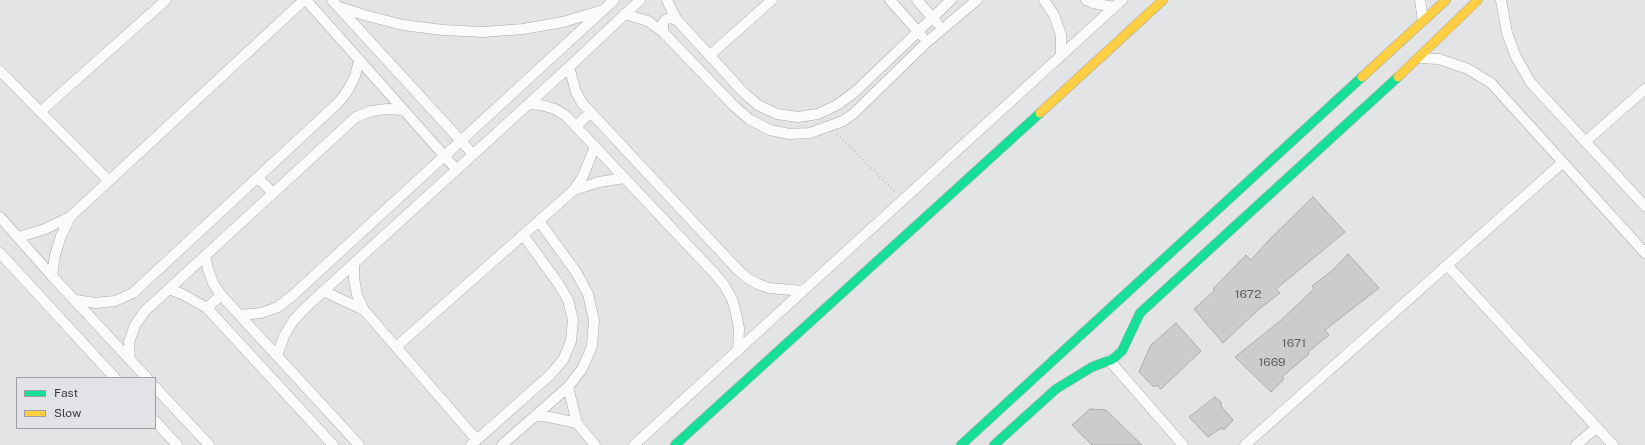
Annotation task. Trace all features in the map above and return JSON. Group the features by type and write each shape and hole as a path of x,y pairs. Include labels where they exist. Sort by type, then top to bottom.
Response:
{"street":[{"path":"40,112 166,0"},
{"path":"18,237 45,229 70,217 305,0 456,169"},
{"path":"240,315 261,313 278,307 292,296 614,0"},
{"path":"277,356 284,336 293,321 640,0"},
{"path":"667,0 677,20 744,93 758,105 777,114 798,117 818,114 838,105 856,91 951,0"},
{"path":"710,55 772,0"},
{"path":"890,0 927,42"},
{"path":"917,0 942,28"},
{"path":"624,14 648,21 663,32 733,105 749,119 770,130 789,134 810,132 829,127 843,121 853,114 942,28 976,0"},
{"path":"1045,0 1053,0"},
{"path":"1045,0 1054,15 1061,35 1061,56"},
{"path":"1086,0 1093,3 1118,3"},
{"path":"674,445 1163,0"},
{"path":"1420,0 1423,20"},
{"path":"961,445 1446,0"},
{"path":"994,445 1056,389 1092,367 1109,360 1122,351 1140,313 1418,58 1478,0"},
{"path":"1501,0 1510,39 1516,57 1531,83 1645,206"},
{"path":"336,3 364,15 403,25 443,30 483,32 537,27 563,22 602,11"},
{"path":"336,3 473,154"},
{"path":"634,445 738,352 1118,3"},
{"path":"663,32 662,23 665,20 669,18 677,20"},
{"path":"1418,58 1439,59 1468,70 1491,82 1562,163 1645,253"},
{"path":"76,300 95,303 115,301 133,293 339,102 348,90 355,76 359,60"},
{"path":"569,67 576,92 591,112 738,270 747,278 769,288 803,291"},
{"path":"0,71 109,181"},
{"path":"1585,142 1645,89"},
{"path":"528,104 542,105 555,109 566,116 715,274 724,285 732,299 739,328 738,352"},
{"path":"130,360 129,342 135,325 145,311 356,117 371,111 382,109 403,110"},
{"path":"576,126 591,112"},
{"path":"396,347 574,190 585,171 595,146"},
{"path":"1245,445 1562,163"},
{"path":"258,178 273,194"},
{"path":"574,190 599,182 624,178"},
{"path":"0,217 52,276 76,300 146,377"},
{"path":"52,276 55,255 70,217"},
{"path":"502,445 568,387 582,369 592,346 594,320 588,294 576,272 539,221"},
{"path":"354,263 354,279 357,295 364,310 474,442 550,375 563,360 571,341 573,320 568,300 523,235"},
{"path":"0,253 114,377"},
{"path":"206,255 208,269 213,283 221,295 359,445"},
{"path":"1447,265 1613,445"},
{"path":"169,289 195,300 207,308 332,445"},
{"path":"324,291 364,310"},
{"path":"207,308 221,295"},
{"path":"1109,360 1183,445"},
{"path":"568,387 577,423 596,445"},
{"path":"156,388 209,445"},
{"path":"535,416 556,418 577,423"},
{"path":"156,422 177,445"},
{"path":"1576,445 1597,427"}],"path":[{"path":"829,127 903,200"}],"building":[{"path":"1313,197 1345,232 1276,289 1280,293 1258,310 1223,343 1194,309 1215,290 1213,289 1246,255 1251,260 1268,241"},
{"path":"1348,254 1379,288 1325,330 1329,335 1308,352 1309,354 1282,377 1284,379 1271,392 1235,357 1280,321 1314,289 1312,286 1333,270"},
{"path":"1176,323 1201,351 1161,389 1156,385 1154,387 1139,372 1151,345"},
{"path":"1215,397 1221,402 1221,406 1233,420 1224,430 1221,428 1208,437 1189,417"},
{"path":"1090,409 1106,410 1142,445 1092,445 1072,425"}],"traffic: fast":[{"path":"961,445 1362,77"},
{"path":"994,445 1056,389 1092,367 1113,359 1122,351 1140,313 1398,77"},
{"path":"675,445 1040,113"}],"traffic: slow":[{"path":"1040,113 1163,0"},
{"path":"1362,77 1446,0"},
{"path":"1398,77 1478,0"}]}
